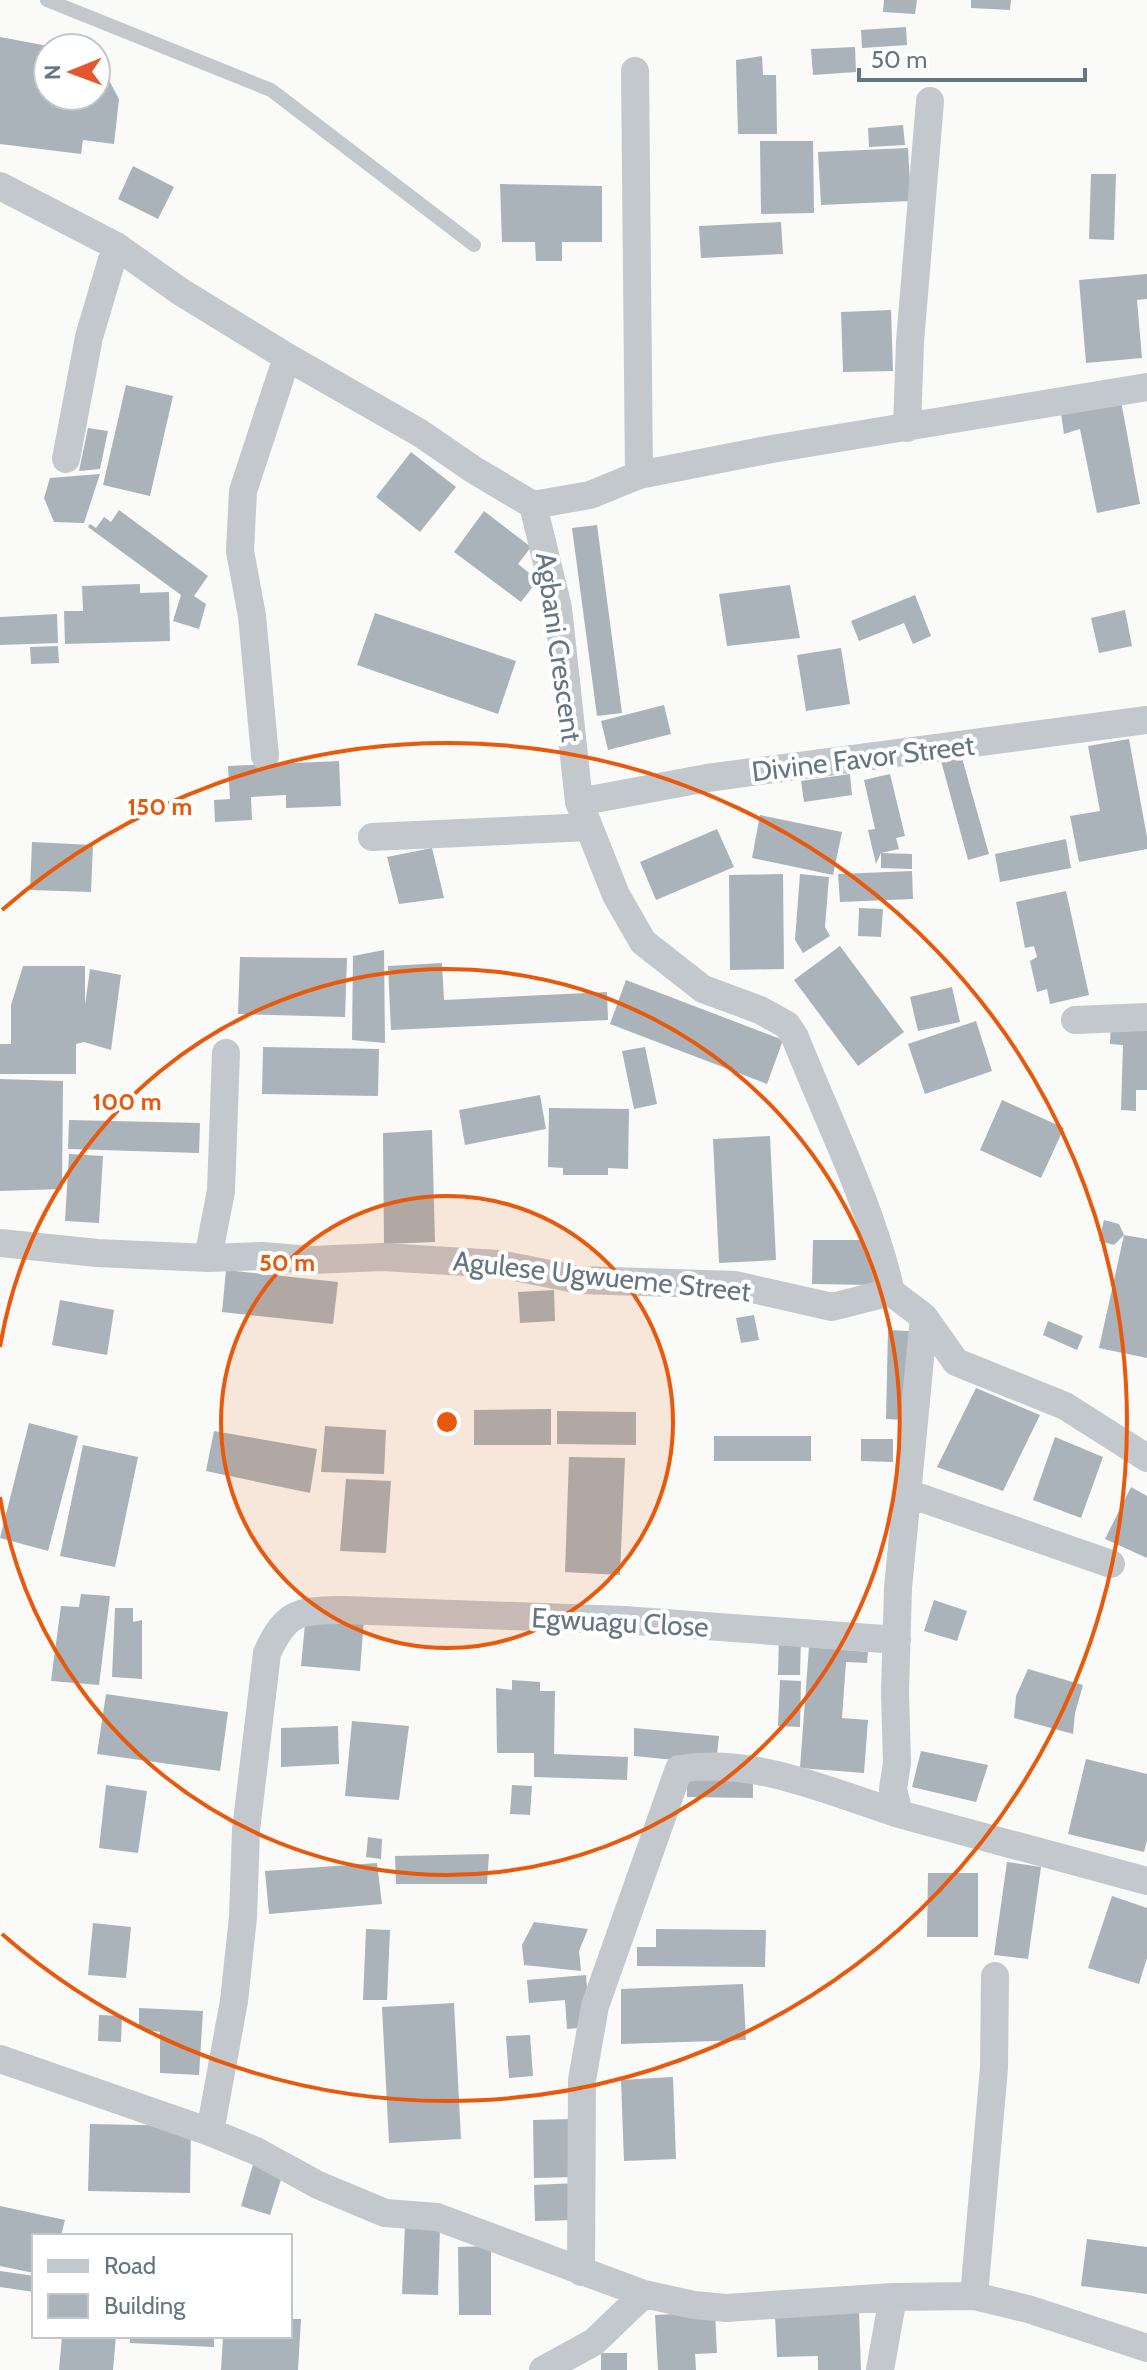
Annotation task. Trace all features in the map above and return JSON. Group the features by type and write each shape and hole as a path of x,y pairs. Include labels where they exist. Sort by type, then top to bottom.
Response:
{"street":[{"path":"635,71 639,475"},
{"path":"907,428 909,355 930,101"},
{"path":"0,186 116,246 181,292 420,433 533,505 590,495 639,475 772,449 1147,387"},
{"path":"66,459 89,337 116,246"},
{"path":"265,756 252,616 240,551 240,512 243,491 287,357"},
{"name":"Agbani Crescent","path":"533,505 558,608 584,814 616,895 643,942 703,989 760,1010 787,1025 795,1037 873,1228 891,1292"},
{"name":"Divine Favor Street","path":"372,837 584,814 707,778 1147,720"},
{"path":"1075,1020 1147,1017"},
{"path":"208,1258 221,1191 226,1053"},
{"name":"Agulese Ugwueme Street","path":"0,1243 97,1253 208,1258 262,1256 311,1260 383,1257 499,1264 580,1280 735,1285 832,1307 891,1292"},
{"path":"891,1292 924,1317 956,1362 1065,1406 1147,1458"},
{"path":"899,1814 893,1789 897,1763 898,1588 924,1317"},
{"path":"907,1493 1111,1564"},
{"name":"Egwuagu Close","path":"210,2132 234,2001 243,1917 245,1843 267,1653 276,1634 289,1620 303,1611 343,1610 624,1620 897,1640"},
{"path":"581,2272 582,2080 595,2006 679,1769 699,1766 759,1769 899,1814 1147,1881"},
{"path":"974,2296 994,2068 995,1976"},
{"path":"0,2059 210,2132 256,2151 318,2185 385,2213 437,2217 644,2294 694,2305 726,2308 893,2297 974,2296 1028,2309 1147,2348"},
{"path":"543,2370 594,2342 644,2294"},
{"path":"880,2370 893,2297"}],"lane":[{"path":"47,0 271,90 474,245"}],"building":[{"path":"884,0 917,0 915,14 883,12"},
{"path":"971,0 1011,0 1010,10 971,8"},
{"path":"906,27 907,45 862,48 861,30"},
{"path":"0,37 32,43 32,112 112,112 112,86 119,99 114,144 83,140 81,154 0,144"},
{"path":"855,47 856,72 813,75 811,49"},
{"path":"762,56 763,75 776,75 777,134 738,134 736,60"},
{"path":"903,125 905,145 869,147 868,128"},
{"path":"760,141 813,141 814,213 761,214"},
{"path":"908,148 911,201 821,205 818,152"},
{"path":"133,166 174,187 158,219 118,199"},
{"path":"1091,174 1116,174 1114,240 1089,239"},
{"path":"500,184 602,186 602,242 562,242 562,261 536,261 535,242 502,242"},
{"path":"781,222 783,254 701,258 699,226"},
{"path":"1147,274 1147,299 1137,300 1142,358 1086,363 1079,280"},
{"path":"891,310 893,371 843,372 841,312"},
{"path":"126,385 173,396 150,496 103,485"},
{"path":"1121,401 1140,504 1097,513 1080,429 1064,434 1061,414"},
{"path":"88,428 108,431 100,469 79,471"},
{"path":"411,452 456,487 420,532 376,497"},
{"path":"100,474 84,523 54,522 44,498 50,478"},
{"path":"119,510 208,576 194,596 206,604 199,629 173,621 181,595 88,527 90,524 96,528 104,517 111,522"},
{"path":"484,511 531,547 518,564 538,580 521,602 454,552"},
{"path":"597,525 622,713 597,716 572,528"},
{"path":"140,584 140,593 169,592 170,641 65,644 64,611 83,611 82,586"},
{"path":"790,585 800,638 727,646 719,594"},
{"path":"915,595 931,636 913,644 904,623 859,641 851,621"},
{"path":"1125,610 1132,646 1099,653 1091,618"},
{"path":"375,613 516,661 498,714 357,665"},
{"path":"57,614 58,643 0,645 0,617"},
{"path":"58,646 59,663 31,664 30,647"},
{"path":"841,648 850,704 806,711 797,655"},
{"path":"664,705 671,734 608,750 601,721"},
{"path":"1129,739 1147,849 1079,862 1070,816 1100,811 1088,746"},
{"path":"960,751 989,854 968,860 940,757"},
{"path":"339,761 341,806 286,808 286,795 251,797 252,820 215,822 214,800 230,799 228,766"},
{"path":"850,774 852,795 804,802 801,781"},
{"path":"890,774 905,836 896,838 899,849 881,853 876,864 868,830 875,829 864,780"},
{"path":"760,815 842,832 833,875 752,858"},
{"path":"717,829 734,867 656,900 640,862"},
{"path":"1066,839 1071,868 1000,882 995,854"},
{"path":"32,842 93,845 91,892 30,890"},
{"path":"432,848 444,898 399,904 387,857"},
{"path":"881,853 912,854 912,869 881,868"},
{"path":"912,871 913,899 840,902 838,874"},
{"path":"783,874 784,969 730,970 729,875"},
{"path":"800,874 829,877 825,927 830,936 803,953 795,940"},
{"path":"1066,891 1089,995 1050,1004 1047,989 1037,992 1030,961 1037,957 1034,946 1025,948 1016,902"},
{"path":"859,908 883,909 881,937 858,936"},
{"path":"840,946 904,1032 858,1066 794,980"},
{"path":"384,950 385,1043 352,1040 353,956"},
{"path":"240,957 347,958 345,1017 238,1014"},
{"path":"442,963 444,1000 607,992 608,1020 391,1030 388,966"},
{"path":"23,966 85,966 85,1005 90,969 121,975 111,1050 84,1042 76,1044 76,1074 0,1074 0,1044 11,1044 11,1005"},
{"path":"626,980 783,1040 767,1084 610,1024"},
{"path":"952,987 960,1022 918,1031 910,997"},
{"path":"976,1021 992,1071 925,1094 908,1044"},
{"path":"1111,1025 1147,1027 1147,1090 1136,1090 1136,1111 1121,1110 1123,1045 1110,1044"},
{"path":"263,1047 379,1049 378,1096 262,1094"},
{"path":"645,1047 657,1104 634,1109 622,1051"},
{"path":"0,1079 63,1081 62,1189 0,1191"},
{"path":"540,1095 546,1129 465,1145 459,1110"},
{"path":"1002,1100 1064,1128 1041,1178 980,1150"},
{"path":"549,1108 629,1109 628,1169 608,1168 608,1175 563,1175 563,1168 548,1167"},
{"path":"69,1120 200,1123 199,1153 68,1149"},
{"path":"432,1130 435,1242 384,1244 383,1133"},
{"path":"770,1136 776,1260 719,1263 713,1139"},
{"path":"69,1154 103,1156 99,1223 65,1221"},
{"path":"1104,1220 1119,1224 1124,1235 1114,1245 1099,1241"},
{"path":"1124,1235 1147,1239 1147,1358 1099,1348"},
{"path":"813,1240 874,1240 874,1285 812,1284"},
{"path":"226,1270 338,1282 333,1324 222,1312"},
{"path":"554,1290 555,1321 520,1323 518,1292"},
{"path":"60,1300 114,1310 107,1355 52,1345"},
{"path":"754,1315 759,1340 741,1343 736,1318"},
{"path":"1048,1321 1083,1336 1077,1350 1043,1335"},
{"path":"888,1330 909,1331 906,1420 886,1419"},
{"path":"976,1388 1040,1415 1003,1491 937,1467"},
{"path":"551,1409 551,1445 474,1445 474,1410"},
{"path":"557,1411 636,1412 636,1445 557,1444"},
{"path":"29,1423 78,1436 48,1551 0,1538"},
{"path":"325,1426 386,1430 384,1474 321,1472"},
{"path":"214,1431 317,1449 310,1493 206,1471"},
{"path":"714,1436 811,1436 811,1461 714,1461"},
{"path":"1055,1437 1103,1457 1081,1518 1033,1500"},
{"path":"861,1439 893,1439 893,1462 861,1461"},
{"path":"83,1445 138,1457 115,1567 60,1556"},
{"path":"569,1457 625,1458 620,1575 565,1572"},
{"path":"346,1479 391,1481 386,1553 340,1551"},
{"path":"1131,1487 1147,1496 1147,1558 1105,1539"},
{"path":"81,1594 110,1596 99,1685 51,1681 61,1606 79,1607"},
{"path":"934,1600 967,1611 957,1641 924,1631"},
{"path":"115,1608 133,1608 133,1622 142,1620 142,1679 112,1677"},
{"path":"306,1613 364,1618 360,1671 301,1666"},
{"path":"779,1637 801,1637 800,1675 778,1675"},
{"path":"809,1647 868,1652 867,1663 846,1662 842,1718 868,1720 864,1773 800,1768"},
{"path":"1028,1669 1083,1685 1073,1734 1014,1718 1016,1696"},
{"path":"512,1680 540,1682 540,1691 555,1691 554,1754 628,1757 627,1780 534,1777 534,1753 497,1753 496,1688 512,1690"},
{"path":"780,1680 801,1681 800,1727 778,1726"},
{"path":"106,1694 228,1712 220,1771 97,1754"},
{"path":"352,1721 409,1726 399,1800 345,1796"},
{"path":"338,1726 339,1764 281,1767 281,1728"},
{"path":"634,1728 719,1736 716,1764 634,1756"},
{"path":"921,1751 988,1765 976,1802 912,1787"},
{"path":"1086,1759 1147,1774 1147,1840 1144,1852 1068,1834"},
{"path":"687,1773 753,1774 753,1798 687,1797"},
{"path":"106,1785 147,1791 138,1853 99,1848"},
{"path":"512,1785 532,1786 530,1815 510,1814"},
{"path":"368,1837 382,1839 381,1859 366,1857"},
{"path":"489,1854 487,1884 396,1884 395,1856"},
{"path":"1007,1862 1041,1867 1028,1959 994,1955"},
{"path":"377,1863 382,1904 269,1914 265,1871"},
{"path":"928,1873 978,1873 978,1937 927,1937"},
{"path":"1112,1896 1147,1908 1147,1958 1139,1984 1088,1968"},
{"path":"534,1922 588,1929 579,1951 581,1971 524,1965 522,1945"},
{"path":"93,1923 131,1927 126,1978 88,1975"},
{"path":"366,1929 390,1930 387,2000 363,2000"},
{"path":"656,1929 766,1930 765,1967 637,1966 637,1947 656,1947"},
{"path":"586,1975 590,2027 567,2029 565,2000 529,2003 527,1980"},
{"path":"743,1984 746,2040 621,2044 621,1989"},
{"path":"454,2003 461,2139 389,2143 382,2007"},
{"path":"139,2008 203,2011 199,2075 160,2073 160,2032 139,2029"},
{"path":"99,2015 122,2016 121,2042 98,2041"},
{"path":"530,2035 533,2076 509,2078 506,2036"},
{"path":"673,2077 676,2159 624,2161 621,2080"},
{"path":"573,2119 574,2177 534,2178 533,2120"},
{"path":"90,2124 191,2126 190,2193 88,2191"},
{"path":"254,2161 284,2170 270,2215 241,2206"},
{"path":"576,2183 577,2220 535,2221 534,2185"},
{"path":"0,2206 65,2220 62,2234 32,2234 32,2273 0,2266"},
{"path":"405,2226 440,2228 438,2295 402,2294"},
{"path":"1087,2239 1147,2247 1147,2294 1081,2286"},
{"path":"491,2246 491,2315 459,2315 458,2247"},
{"path":"0,2271 32,2276 32,2292 0,2287"},
{"path":"715,2312 717,2353 695,2354 696,2370 658,2370 655,2315"},
{"path":"859,2312 861,2370 818,2370 818,2356 777,2357 775,2315"},
{"path":"292,2319 301,2319 298,2370 221,2370 223,2338 292,2338"},
{"path":"62,2338 116,2338 113,2370 59,2370"},
{"path":"130,2338 214,2338 214,2347 130,2343"},
{"path":"601,2353 627,2353 627,2370 601,2370"}]}
